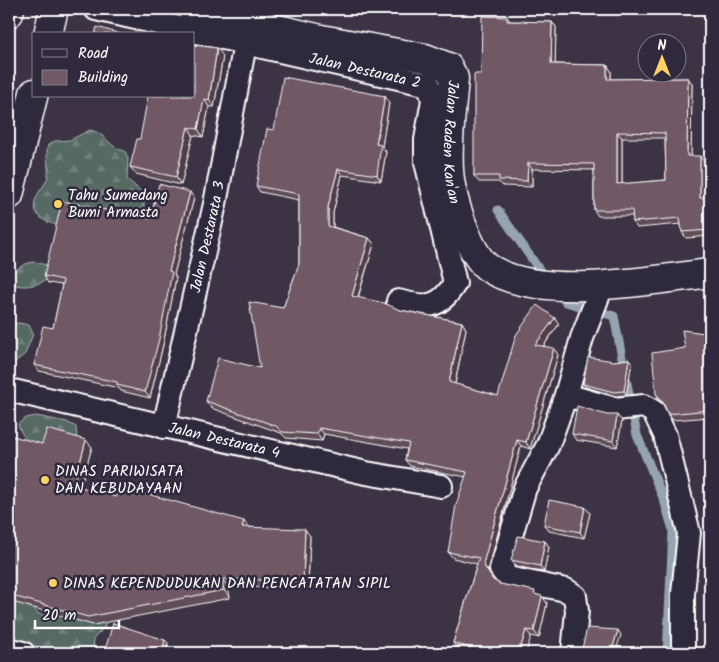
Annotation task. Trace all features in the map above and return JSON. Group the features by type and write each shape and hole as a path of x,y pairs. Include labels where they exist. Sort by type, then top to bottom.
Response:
{"street":[{"path":"9,13 10,9"},
{"path":"48,32 54,9"},
{"name":"Jalan Destarata 2","path":"96,9 194,32"},
{"name":"Jalan Raden Kan'an","path":"192,9 322,39 425,58 448,66 454,78 449,169 460,217 476,253 489,268 518,281 540,286 567,285 598,294"},
{"name":"Jalan Destarata 2","path":"195,32 429,85 433,100 426,140 426,162 455,282 450,291 431,307 421,307 398,301"},
{"name":"Jalan Destarata 3","path":"164,427 215,204 245,44"},
{"path":"9,196 33,98"},
{"path":"573,653 577,611 575,596 566,590 508,578 501,569 526,488 548,445 598,294 710,273"},
{"name":"Jalan Destarata 4","path":"9,390 366,472 441,486"},
{"path":"566,395 625,407 644,406 654,412 665,435 684,507 688,533 683,594 683,653"},
{"path":"9,649 23,653"}],"green space":[{"path":"90,130 100,134 120,150 125,151 128,158 127,179 144,194 144,209 140,215 132,217 57,225 42,219 34,207 37,196 47,178 48,145 55,141 70,140"},
{"path":"35,262 49,266 52,277 34,285 15,285 11,278 15,271 23,265"},
{"path":"9,324 29,325 33,334 25,354 9,367"},
{"path":"36,416 67,422 76,427 77,438 59,449 28,441 18,424 26,418"},
{"path":"9,600 30,600 37,613 49,616 71,614 105,619 105,627 94,638 93,653 9,653"}],"building":[{"path":"482,16 507,17 507,21 552,22 551,64 607,65 607,79 636,79 636,82 686,82 686,78 688,78 687,156 700,156 700,198 710,197 710,230 682,232 680,218 633,222 632,210 594,210 594,164 528,163 527,181 499,180 499,176 474,176 474,74 481,74","holes":["617,132 665,133 666,180 617,184"]},
{"path":"97,27 114,32 96,32"},
{"path":"195,45 217,48 209,100 204,99 198,129 188,127 176,177 130,167 137,139 140,139 148,98 195,98"},
{"path":"283,77 385,96 376,144 381,145 377,175 338,169 328,207 328,226 369,238 352,296 384,303 400,310 462,322 449,382 498,396 516,335 537,305 555,318 535,345 554,348 526,442 517,440 483,564 493,580 500,584 535,591 534,594 542,596 534,631 526,630 519,653 469,653 471,648 453,643 479,558 448,552 456,505 467,472 405,460 409,443 319,428 317,434 282,432 276,426 206,401 218,358 260,368 249,302 283,308 299,264 299,194 256,186 267,129 274,130"},
{"path":"159,184 190,192 169,271 172,272 159,339 145,392 117,385 117,382 34,365 43,326 53,328 63,280 44,276 62,201 150,219"},
{"path":"682,330 705,333 710,331 710,410 668,414 662,400 656,394 652,353 685,348"},
{"path":"588,357 614,361 629,359 624,391 614,392 583,384"},
{"path":"577,406 607,415 617,415 613,441 572,434"},
{"path":"47,429 86,440 74,485 116,497 119,486 244,521 242,527 305,529 303,581 222,579 224,590 88,617 9,595 9,508 16,481 9,479 9,449 13,436 42,444"},
{"path":"549,500 585,507 580,532 544,525"},
{"path":"518,536 545,541 540,566 511,560"},
{"path":"113,623 165,640 162,653 117,653 105,650"},
{"path":"587,628 618,630 611,653 581,653"}],"waterway":[{"path":"498,210 545,278"},
{"path":"557,292 566,302 614,316 637,435 664,500 673,530 667,653"}],"place":[{"name":"Tahu Sumedang Bumi Armasta","path":"58,204"},
{"name":"DINAS PARIWISATA DAN KEBUDAYAAN","path":"45,480"},
{"name":"DINAS KEPENDUDUKAN DAN PENCATATAN SIPIL","path":"53,583"}]}
